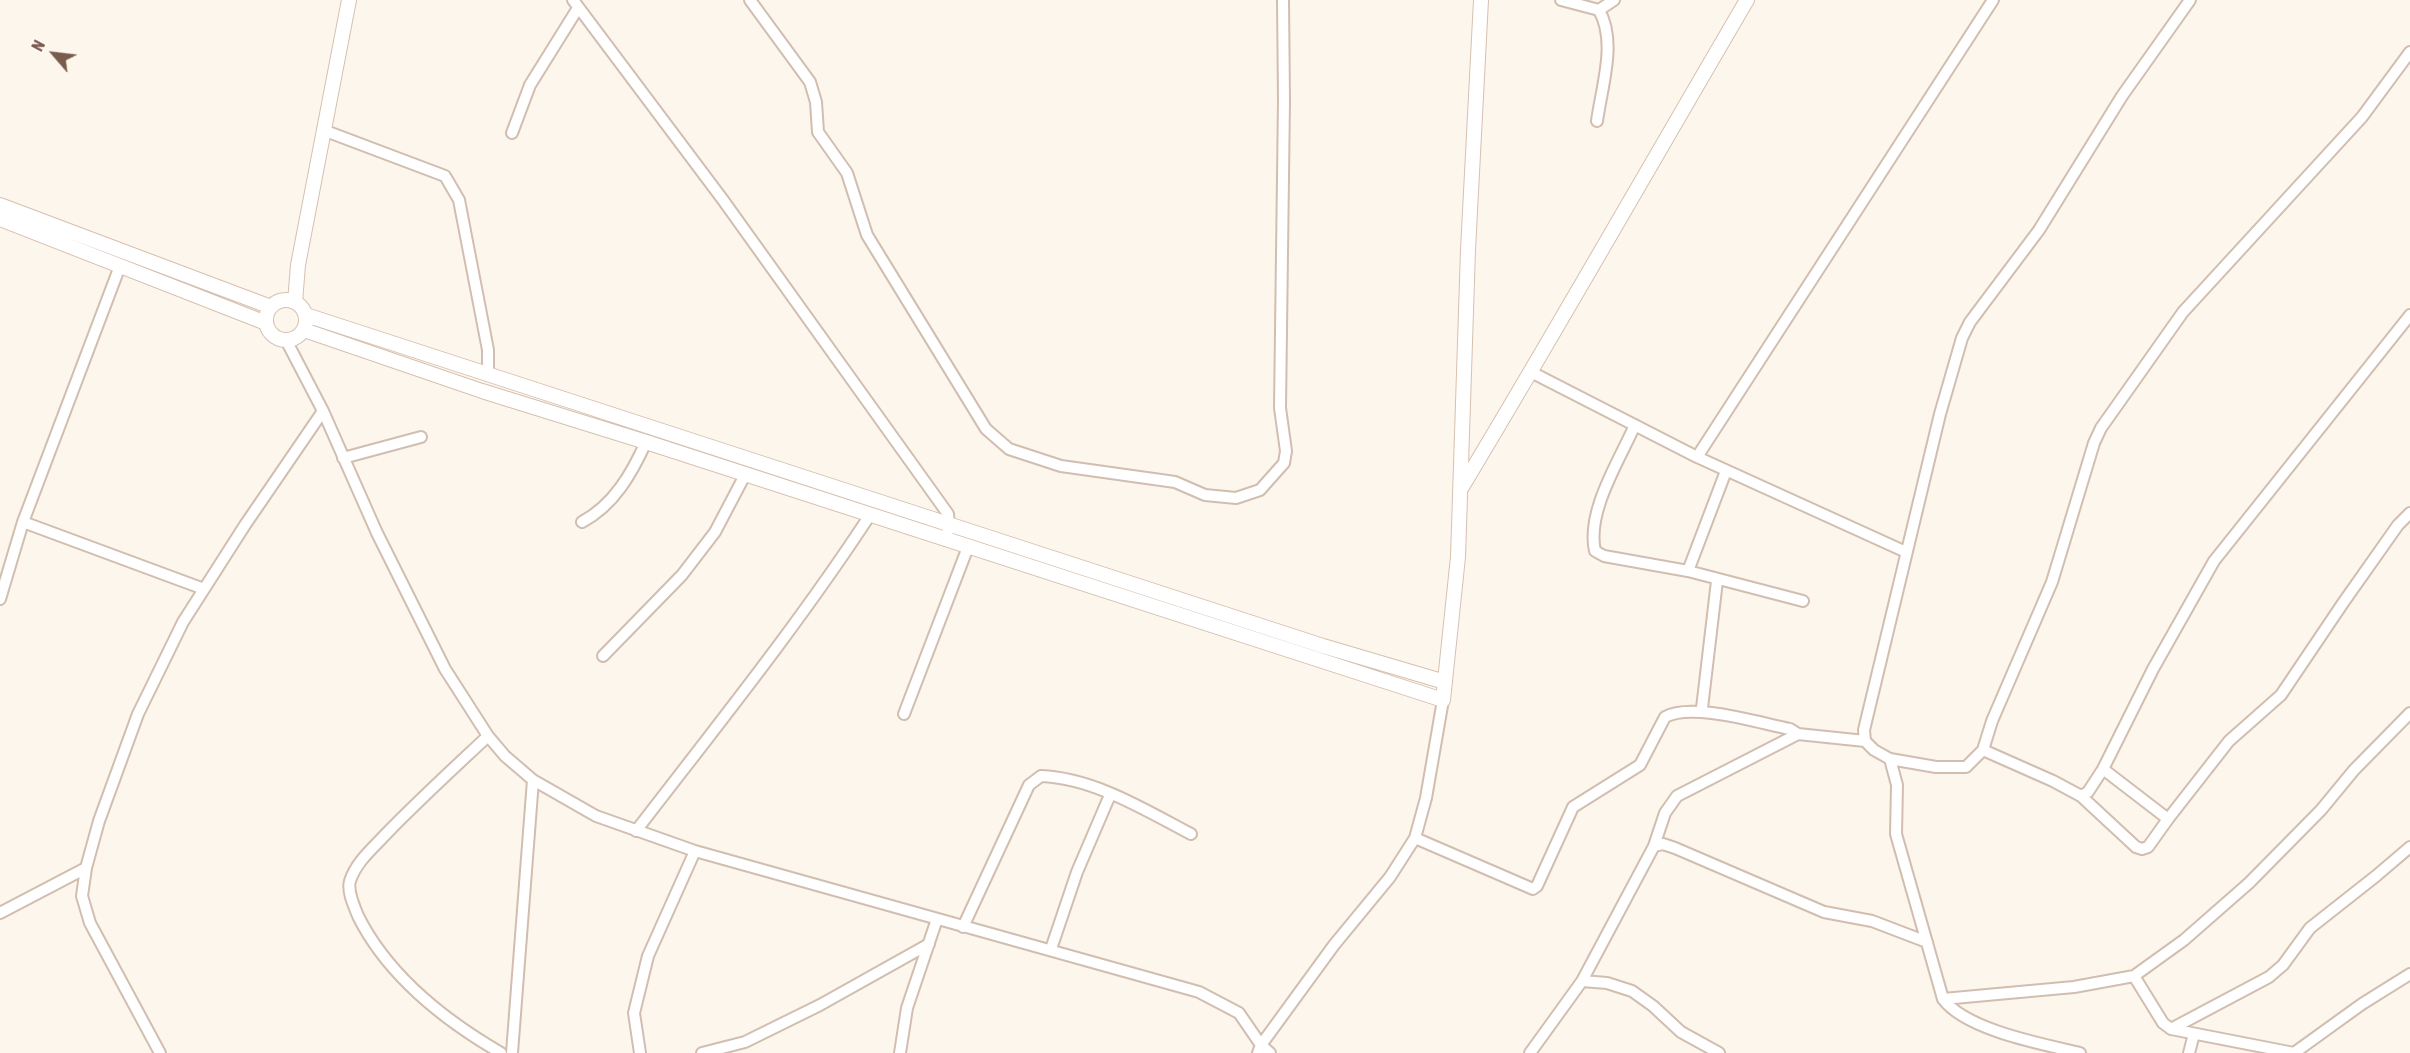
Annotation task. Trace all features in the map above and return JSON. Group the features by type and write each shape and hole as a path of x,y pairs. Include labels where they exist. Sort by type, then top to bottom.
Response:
{"street":[{"path":"295,302 298,265 350,0"},
{"path":"750,0 810,82 816,102 818,132 847,173 867,235 986,429 1009,448 1061,466 1175,482 1205,495 1236,498 1260,490 1284,463 1286,451 1280,408 1283,0"},
{"path":"1259,1049 1334,945 1390,877 1414,838 1426,798 1443,700 1458,557 1468,250 1481,0"},
{"path":"1561,0 1599,10 1614,0"},
{"path":"1460,489 1531,372 1747,0"},
{"path":"1697,457 1992,0"},
{"path":"1865,741 1864,730 1906,552 1940,414 1962,338 1970,322 2039,230 2122,96 2190,0"},
{"path":"512,133 530,85 575,4 730,209 948,514 949,525 946,540"},
{"path":"1597,121 1608,38 1605,22 1599,10"},
{"path":"1414,838 1533,889 1537,886 1573,807 1640,765 1665,717 1672,713 1700,711 1790,729 1798,734 1865,741 1874,750 1890,759 1936,767 1966,767 1983,750 1992,721 2052,582 2094,443 2101,428 2183,312 2362,117 2410,52"},
{"path":"323,130 445,176 459,200 488,350 488,375"},
{"path":"0,205 272,307"},
{"path":"0,219 266,323 273,335 285,340 293,339 303,330 306,315 302,307 287,300 278,302 272,307 266,323"},
{"path":"0,598 23,522 120,266"},
{"path":"306,315 1312,643 1445,682"},
{"path":"2081,796 2088,792 2103,769 2153,669 2214,561 2410,315"},
{"path":"303,330 482,391 1443,700"},
{"path":"285,340 323,411 377,533 445,669 488,736 505,756 532,780 596,816 695,851 1199,992 1239,1013 1259,1049 1270,1053"},
{"path":"1531,372 1726,471 1906,552"},
{"path":"160,1053 90,923 82,896 87,868 99,821 138,714 183,622 245,525 323,411"},
{"path":"1635,425 1605,491 1594,526 1595,551 1604,556 1688,571 1803,601"},
{"path":"344,458 421,437"},
{"path":"582,522 592,517 614,496 633,471 646,442"},
{"path":"1688,571 1726,471"},
{"path":"603,656 642,619 682,575 715,532 746,476"},
{"path":"1983,750 2081,796 2136,846 2142,849 2148,846 2229,741 2281,695 2397,525 2410,513"},
{"path":"636,831 819,591 870,515"},
{"path":"23,522 204,589"},
{"path":"904,714 968,547"},
{"path":"1700,711 1717,581 1715,578"},
{"path":"1943,999 2074,987 2134,976 2184,940 2249,883 2321,810 2361,763 2410,713"},
{"path":"1530,1053 1582,981 1654,846 1665,813 1677,796 1798,734"},
{"path":"488,736 362,858 349,882 352,904 371,942 407,983 464,1032 501,1053"},
{"path":"1890,759 1897,786 1896,834 1943,999 1960,1016 2038,1048 2080,1053"},
{"path":"2103,769 2168,819"},
{"path":"963,927 1029,785 1041,776 1068,778 1110,795 1191,834"},
{"path":"512,1053 532,780"},
{"path":"1051,949 1077,872 1110,795"},
{"path":"1654,846 1663,844 1675,848 1824,912 1872,921 1927,942"},
{"path":"2171,1029 2268,977 2283,965 2310,928 2410,847"},
{"path":"640,1053 634,1013 648,956 695,851"},
{"path":"0,913 87,868"},
{"path":"900,1053 907,1008 937,919"},
{"path":"702,1053 745,1042 820,1005 929,944"},
{"path":"2134,976 2163,1023 2171,1029 2294,1053 2362,1004 2410,974"},
{"path":"1582,981 1606,983 1632,991 1653,1006 1681,1032 1719,1053"},
{"path":"2189,1053 2194,1034"}]}
